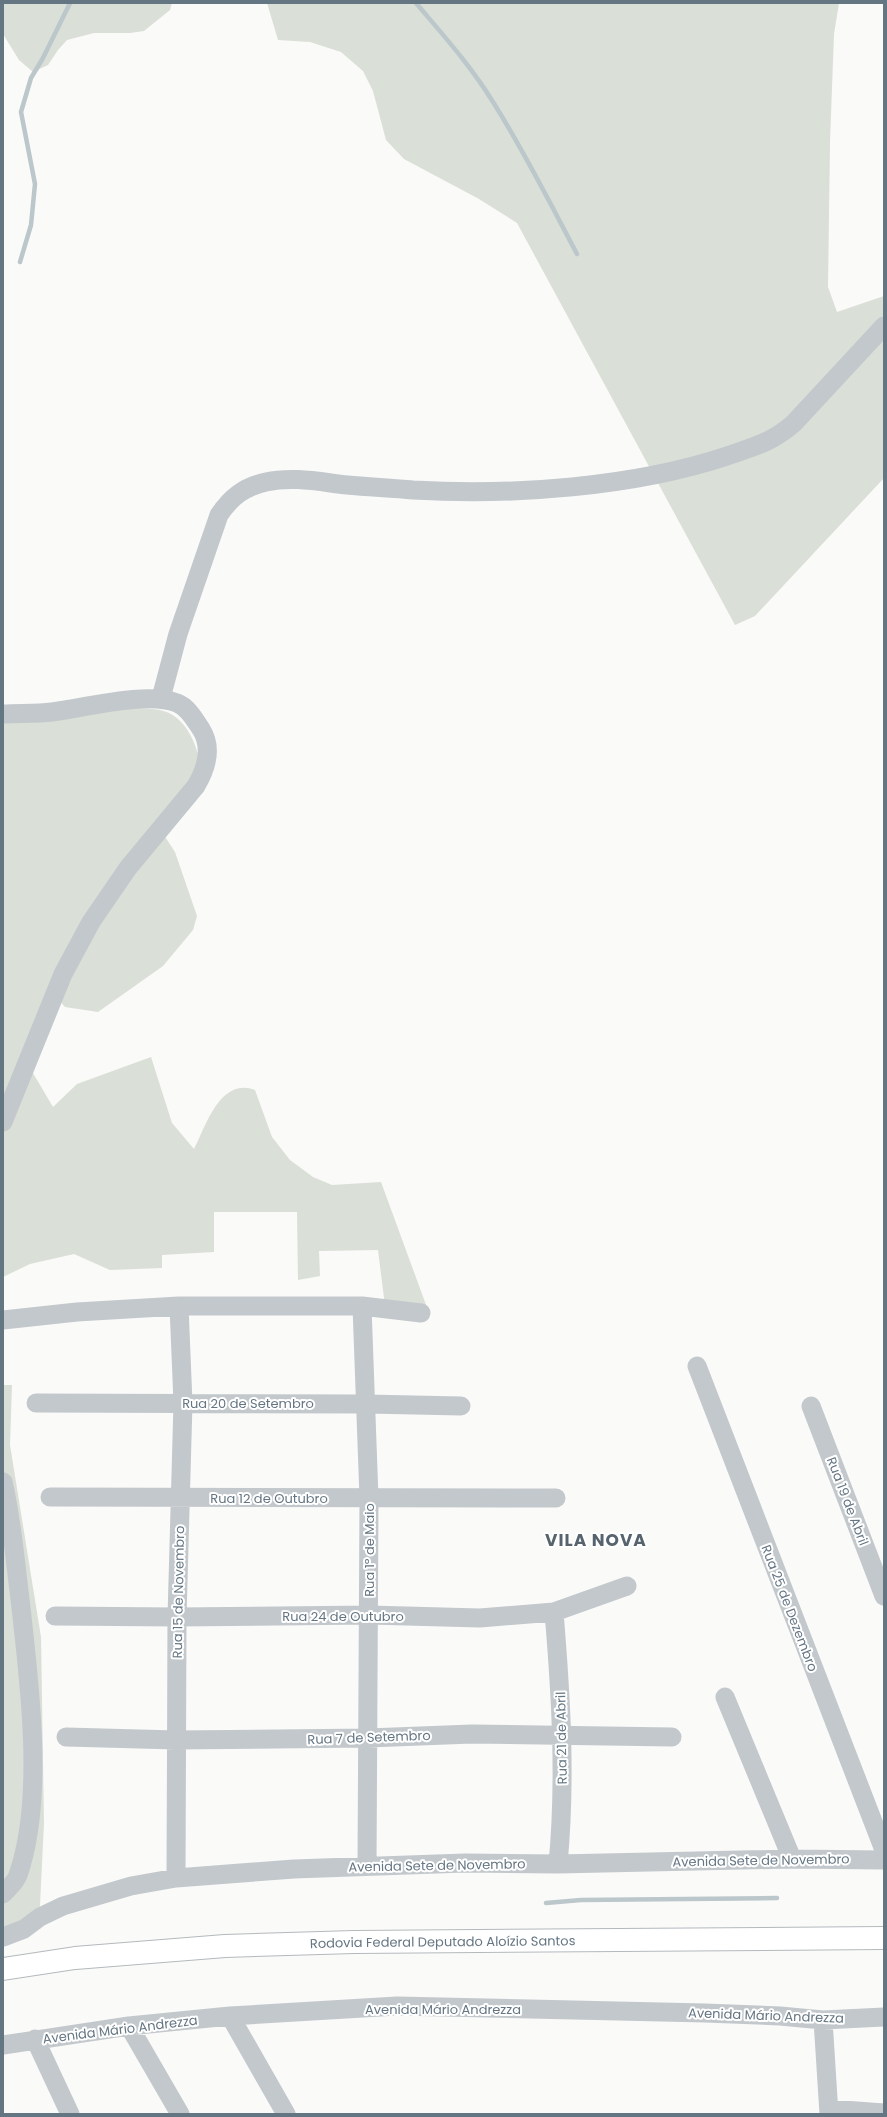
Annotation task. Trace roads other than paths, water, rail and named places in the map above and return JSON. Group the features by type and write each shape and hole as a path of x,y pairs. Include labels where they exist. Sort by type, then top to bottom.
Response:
{"highway":[{"name":"Rodovia Federal Deputado Aloízio Santos","path":"3,1968 75,1958 226,1946 354,1942 884,1938"}],"street":[{"path":"161,698 178,634 218,515 230,499 246,488 267,482 295,479 348,485 417,490 491,491 540,489 611,482 658,475 687,468 763,444 780,435 794,423 884,326"},
{"path":"3,714 51,712 161,698 179,703 192,715 204,733 208,754 205,771 184,801 128,868 92,922 63,974 3,1122"},
{"path":"3,1320 77,1312 179,1306 362,1306 421,1313"},
{"name":"Rua 15 de Novembro","path":"176,1878 177,1617 179,1498 183,1403 179,1306"},
{"name":"Rua 1º de Maio","path":"362,1306 367,1404 369,1498 367,1866"},
{"name":"Rua 25 de Dezembro","path":"697,1366 884,1850"},
{"name":"Rua 20 de Setembro","path":"36,1403 367,1404 461,1406"},
{"name":"Rua 19 de Abril","path":"811,1406 884,1596"},
{"path":"3,1482 14,1547 28,1670 32,1770 28,1830 18,1877 3,1894"},
{"name":"Rua 12 de Outubro","path":"50,1497 488,1498 504,1500 556,1498"},
{"name":"Rua 24 de Outubro","path":"55,1616 177,1617 369,1615 480,1618 554,1612 627,1586"},
{"name":"Rua 21 de Abril","path":"554,1612 563,1736 562,1798 558,1864"},
{"path":"725,1697 792,1859"},
{"name":"Rua 7 de Setembro","path":"66,1738 176,1740 368,1738 472,1734 672,1737"},
{"name":"Avenida Sete de Novembro","path":"3,1937 24,1929 40,1917 63,1906 131,1886 176,1878 294,1869 465,1863 558,1864 792,1859 884,1860"},
{"name":"Avenida Mário Andrezza","path":"3,2045 129,2026 230,2016 397,2006 705,2013 780,2016 823,2020 884,2017"},
{"path":"230,2016 286,2114"},
{"path":"823,2020 829,2111 884,2113"},
{"path":"129,2026 180,2114"},
{"path":"35,2039 70,2114"}],"waterway":[{"path":"20,262 31,225 35,184 21,112 31,78 43,58 70,3"},
{"path":"416,3 466,63 493,102 526,158 577,254"},
{"path":"546,1903 581,1900 777,1898"}],"district":[{"name":"VILA NOVA","path":"596,1540"}]}
